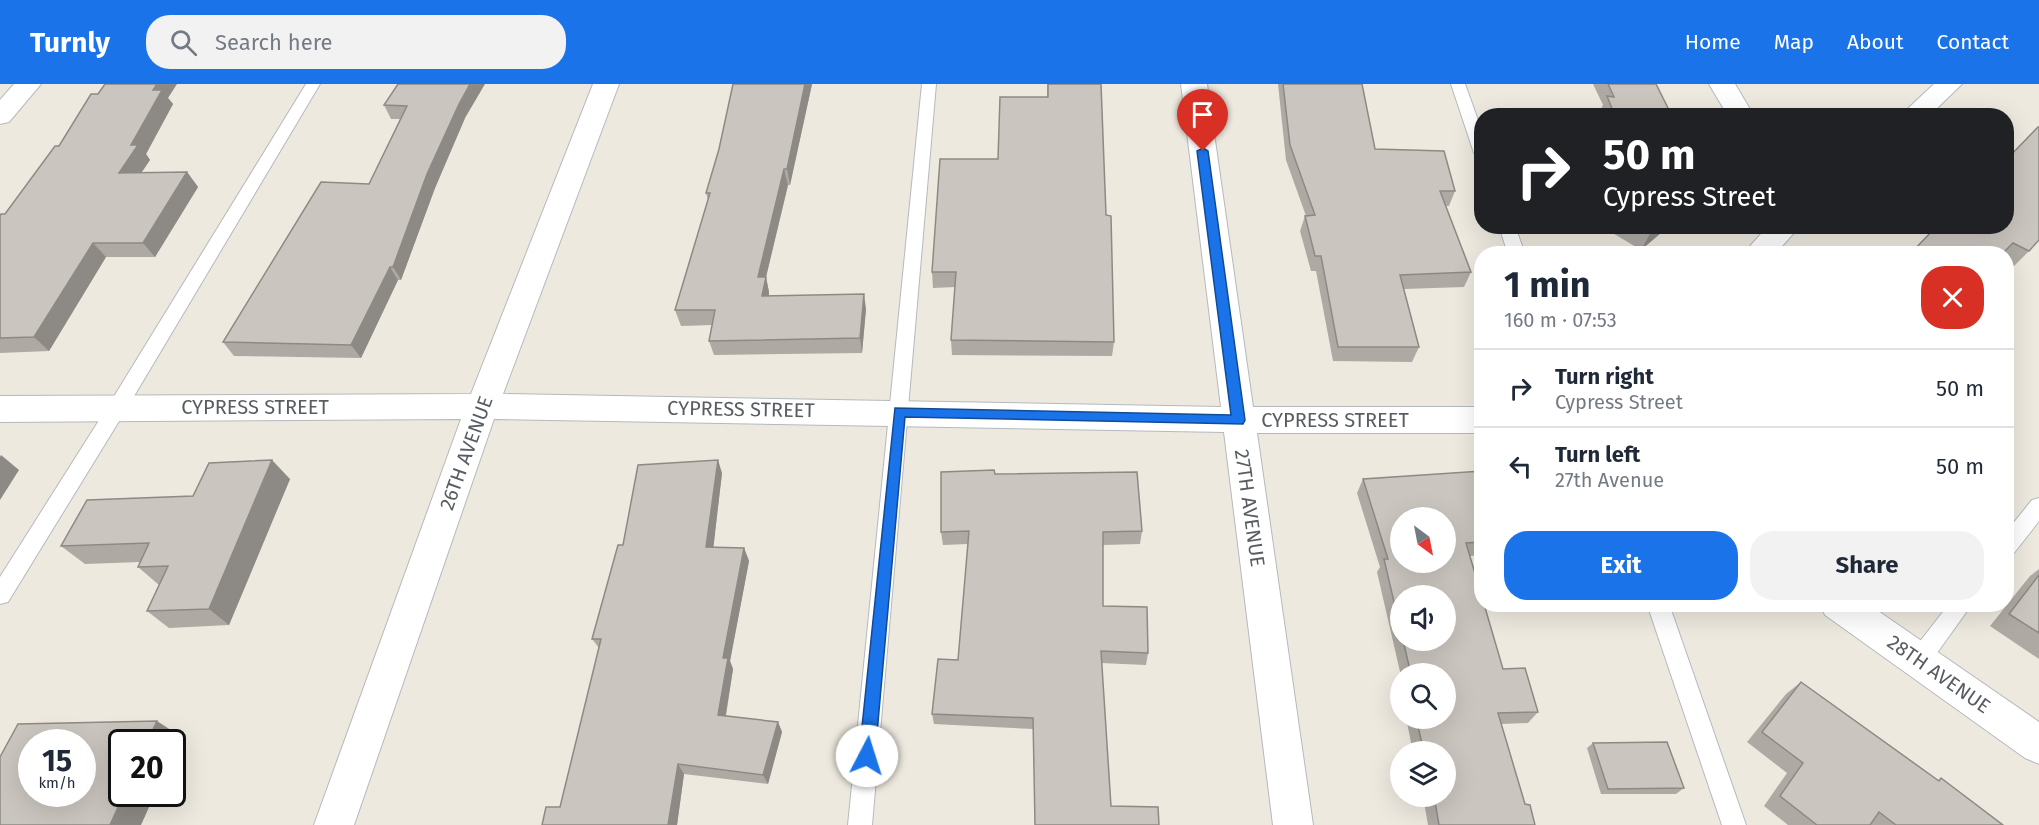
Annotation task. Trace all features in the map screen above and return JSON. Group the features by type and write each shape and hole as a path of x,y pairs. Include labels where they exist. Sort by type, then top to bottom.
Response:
{"street":[{"path":"0,116 28,84"},
{"name":"26TH AVENUE","path":"334,825 482,406 606,84"},
{"name":"27TH AVENUE","path":"1194,84 1293,825"},
{"path":"1722,84 1736,108"},
{"path":"1922,108 1949,84"},
{"path":"1765,246 1778,234"},
{"name":"CYPRESS STREET","path":"0,409 482,406 899,411 1238,420 1474,420"},
{"name":"28TH AVENUE","path":"1850,612 2039,745"}],"lane":[{"path":"0,595 117,408 313,84"},
{"path":"860,825 929,84"},
{"path":"1458,84 1474,130"},
{"path":"2014,538 2039,506"},
{"path":"1661,612 1734,825"},
{"path":"1919,660 1956,612"}],"building":[{"path":"105,84 157,84 153,90 162,90 131,145 138,145 119,173 187,172 143,243 93,243 34,337 0,338 0,216 5,214 55,146 59,146 91,94 98,94"},
{"path":"398,84 470,84 427,174 393,267 390,267 351,345 223,342 321,182 369,184 407,106 384,105"},
{"path":"733,84 805,84 787,169 784,169 758,277 766,277 762,296 864,294 860,338 709,341 715,310 675,310 710,193 706,193 719,149"},
{"path":"1048,84 1101,84 1106,215 1111,216 1114,342 951,340 956,272 932,272 940,159 998,159 1000,97 1048,97"},
{"path":"1283,84 1362,84 1375,149 1444,151 1455,191 1440,191 1471,272 1400,275 1419,347 1338,347 1321,256 1315,256 1305,216 1315,215 1290,145"},
{"path":"1608,84 1656,84 1668,108 1612,108 1607,96 1614,97"},
{"path":"2039,127 2039,240 2029,251 2013,243 2010,246 1918,246 1929,234 2014,234 2014,152"},
{"path":"272,460 209,609 147,611 168,566 138,567 149,543 61,546 87,500 193,496 209,463"},
{"path":"718,460 706,547 744,548 723,658 728,658 718,715 778,722 763,775 678,764 668,825 542,825 546,807 560,807 601,639 592,639 618,545 623,545 638,465"},
{"path":"994,470 995,474 1137,472 1142,531 1103,532 1103,606 1147,607 1148,653 1101,651 1111,806 1158,807 1159,825 1035,825 1033,718 932,714 938,659 958,660 969,531 941,532 941,472"},
{"path":"1474,472 1474,542 1466,543 1474,570 1474,612 1486,612 1503,669 1525,668 1538,712 1498,713 1525,804 1530,805 1535,825 1439,825 1436,807 1456,807 1456,741 1421,741 1419,729 1456,729 1456,663 1408,663 1406,651 1456,651 1456,585 1390,585 1384,559 1388,559 1363,479"},
{"path":"2039,575 2039,633 2009,614 2014,612 2014,608"},
{"path":"1801,682 1939,781 1941,778 2003,825 1896,825 1879,812 1870,825 1817,825 1780,796 1803,763 1762,732"},
{"path":"157,721 153,729 108,729 108,807 118,807 110,825 0,825 0,757 18,724"},
{"path":"1667,742 1684,788 1608,789 1593,743"}],"route":[{"path":"867,756 899,411 1238,420 1203,151"}]}
